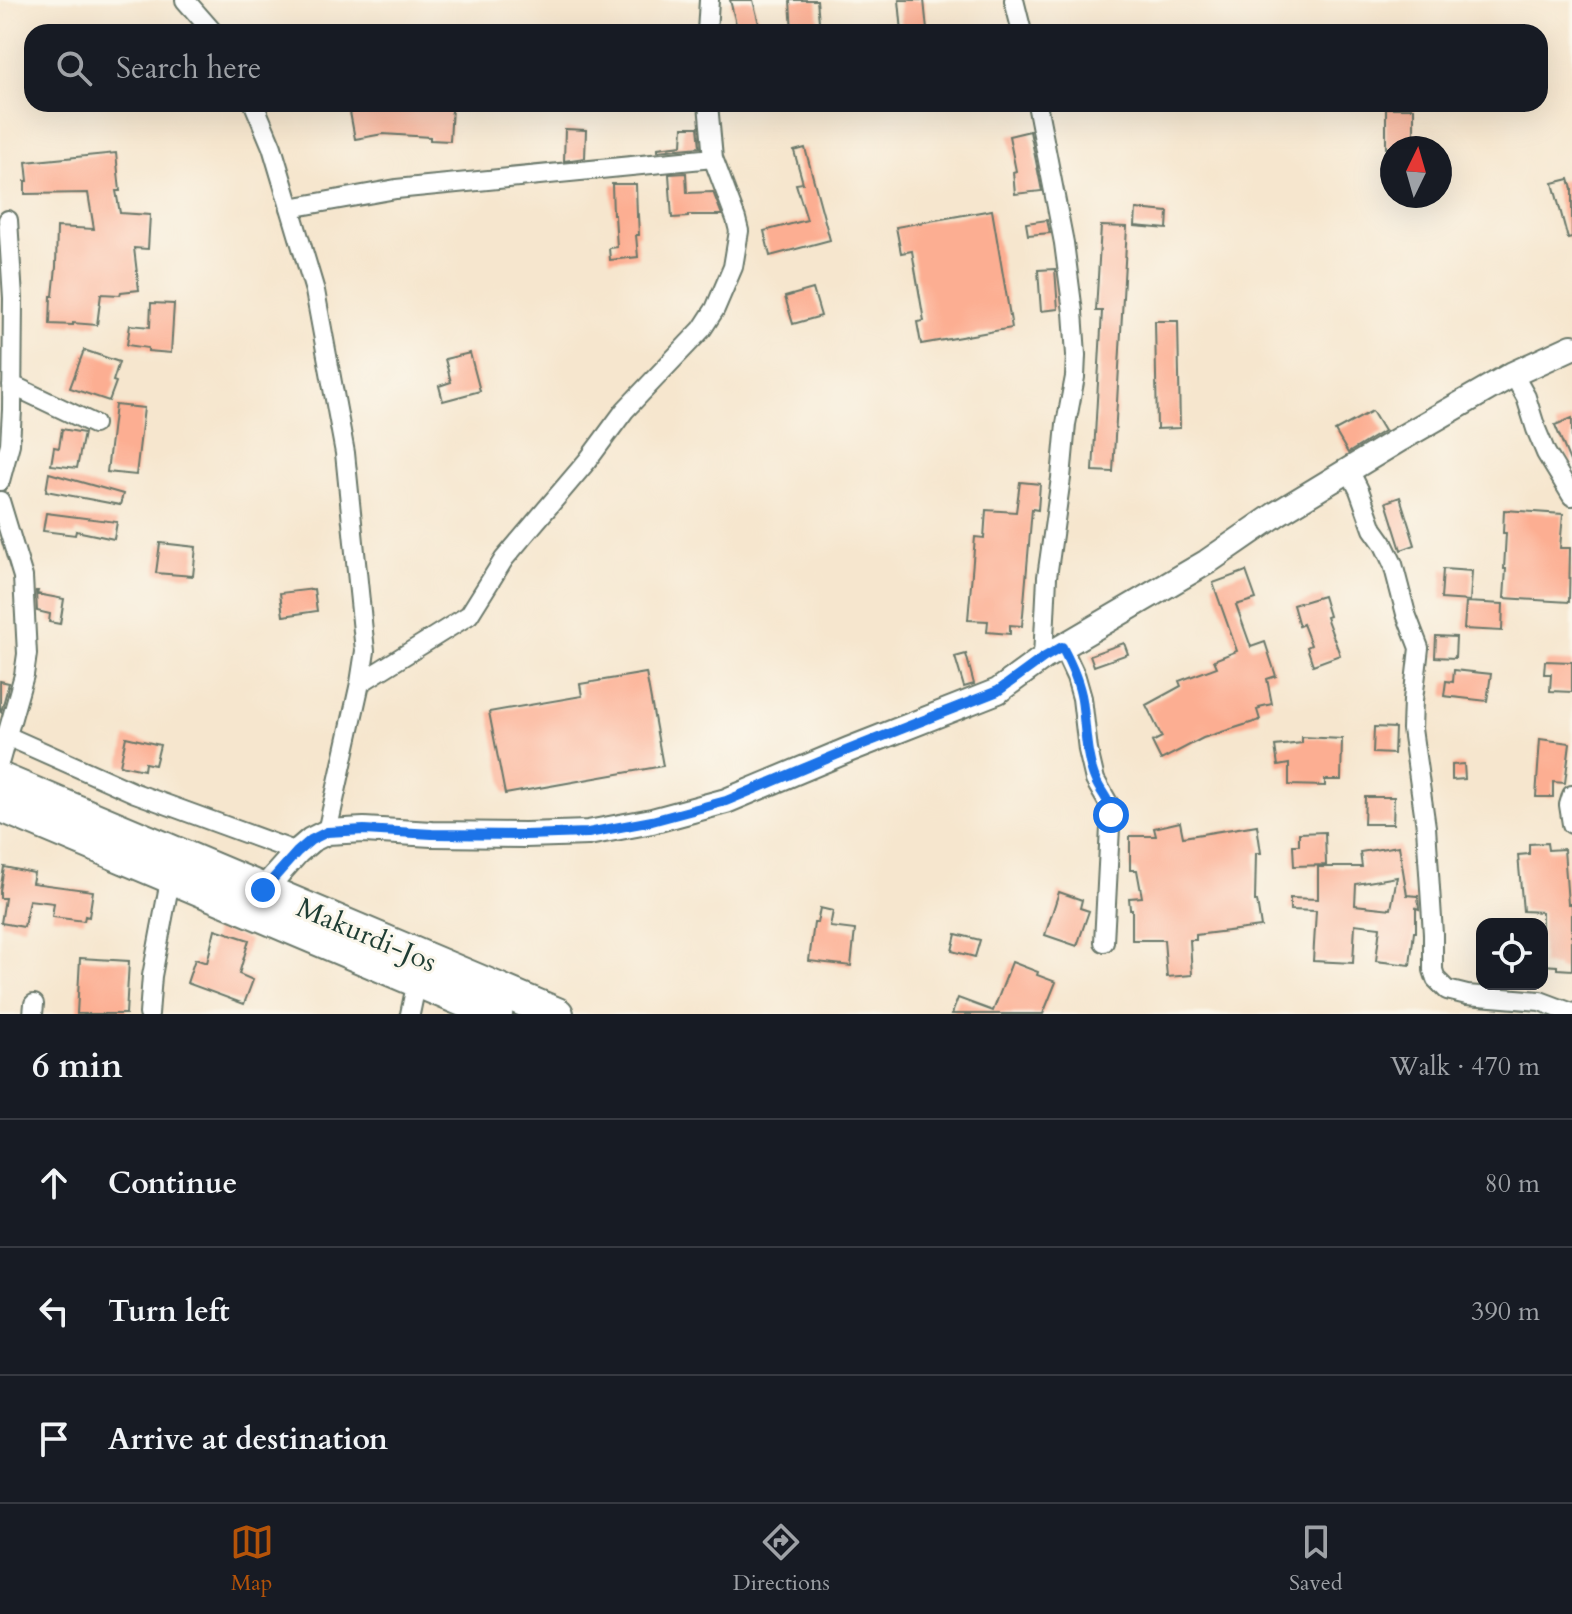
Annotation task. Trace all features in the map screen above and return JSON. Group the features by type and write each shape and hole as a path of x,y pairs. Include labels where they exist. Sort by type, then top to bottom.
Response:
{"highway":[{"name":"Makurdi-Jos","path":"11,797 171,875 496,1014"},
{"name":"Makurdi-Jos","path":"11,797 263,890 557,1014"}],"street":[{"path":"185,0 206,24"},
{"path":"708,24 709,0"},
{"path":"1014,0 1020,24"},
{"path":"257,112 272,147 315,291 345,453 365,651 327,832"},
{"path":"360,683 469,615 504,559 588,460 625,410 702,329 715,309 733,267 739,231 713,158 709,112"},
{"path":"1039,112 1064,243 1076,355 1047,577 1053,652 1076,677 1095,780 1111,808 1104,942"},
{"path":"290,208 396,189 713,158"},
{"path":"0,481 10,444 12,385 13,298 8,220"},
{"path":"263,890 297,852 327,832 588,833 652,821 726,801 998,691 1053,652 1207,562 1278,513 1349,470 1513,374 1572,347"},
{"path":"1513,374 1526,397 1546,453 1572,496"},
{"path":"12,385 94,424"},
{"path":"1349,470 1373,529 1393,564 1419,648 1412,729 1426,827 1433,970 1436,979 1447,990 1467,995 1540,1001 1572,1013"},
{"path":"0,501 23,577 27,654 0,760"},
{"path":"7,736 135,793 297,852"},
{"path":"1572,795 1569,805 1572,824"},
{"path":"149,1014 152,976 171,875"},
{"path":"410,1014 417,981"}],"building":[{"path":"730,0 753,0 759,24 736,24"},
{"path":"790,0 817,0 819,24 792,24"},
{"path":"899,0 924,0 926,24 901,24"},
{"path":"350,112 452,112 450,141 383,134 355,139"},
{"path":"1386,112 1414,112 1414,136 1386,136"},
{"path":"683,127 698,127 700,147 658,151 658,148 682,145"},
{"path":"565,129 586,130 585,158 564,161"},
{"path":"1030,131 1042,191 1015,194 1013,172 1016,171 1009,136"},
{"path":"805,148 830,240 770,256 764,231 807,220 796,184 803,183 794,151"},
{"path":"116,153 120,191 116,191 120,213 150,215 148,249 134,248 139,290 121,292 120,295 101,294 97,325 50,324 57,227 94,229 88,193 25,194 25,181 28,181 26,162"},
{"path":"686,173 687,193 713,192 722,215 672,218 669,174"},
{"path":"1569,179 1572,189 1572,238 1568,239 1553,183"},
{"path":"612,184 636,184 638,257 610,260 609,248 617,247"},
{"path":"1136,209 1168,212 1167,229 1135,226"},
{"path":"992,210 1012,328 921,344 917,322 924,321 912,251 901,253 896,227"},
{"path":"1047,220 1050,233 1028,235 1026,223"},
{"path":"1101,226 1127,227 1113,472 1093,471 1102,311 1096,311"},
{"path":"1055,269 1058,309 1041,311 1038,270"},
{"path":"813,289 821,316 793,324 785,297"},
{"path":"151,303 174,304 171,353 127,345 130,325 150,327"},
{"path":"1155,321 1178,321 1180,428 1157,429"},
{"path":"84,350 119,362 109,401 70,388"},
{"path":"470,353 480,391 443,401 439,386 451,382 445,359"},
{"path":"115,405 144,408 136,475 107,472"},
{"path":"1372,411 1384,431 1348,453 1335,431"},
{"path":"1572,418 1572,466 1555,425"},
{"path":"62,429 84,433 77,468 51,465 54,447 59,448"},
{"path":"49,473 123,494 120,505 46,491"},
{"path":"1020,482 1040,484 1038,510 1032,509 1022,626 1010,625 1010,634 987,632 988,621 968,620 975,537 984,538 986,510 1016,512"},
{"path":"1400,497 1415,545 1401,550 1386,502"},
{"path":"1504,510 1563,514 1560,548 1570,548 1569,602 1504,598"},
{"path":"46,513 117,522 114,539 76,531 75,535 43,531"},
{"path":"160,543 196,547 193,576 156,573"},
{"path":"1443,569 1472,571 1470,601 1441,599"},
{"path":"1246,571 1256,599 1236,605 1251,647 1265,642 1276,676 1267,679 1272,704 1259,707 1260,720 1203,738 1161,760 1152,742 1162,737 1146,705 1181,686 1179,681 1217,667 1214,660 1237,651 1213,583"},
{"path":"314,589 317,611 283,616 280,593"},
{"path":"36,591 37,594 64,599 60,624 49,622 50,614 37,611"},
{"path":"1323,596 1329,616 1326,617 1340,655 1313,665 1307,647 1311,645 1303,624 1299,626 1293,605"},
{"path":"1466,602 1503,604 1502,631 1464,629"},
{"path":"1436,636 1456,637 1455,658 1435,657"},
{"path":"1124,643 1128,654 1094,666 1090,655"},
{"path":"966,654 974,684 964,687 955,657"},
{"path":"1545,661 1572,662 1572,692 1550,691 1551,674 1544,674"},
{"path":"1454,670 1491,674 1487,701 1444,696 1446,681 1453,682"},
{"path":"646,673 663,766 505,794 489,712 582,696 580,684"},
{"path":"0,681 9,683 1,712 0,711"},
{"path":"1374,727 1395,728 1394,754 1373,753"},
{"path":"126,737 160,745 155,765 145,763 144,770 120,765"},
{"path":"1302,737 1342,739 1341,780 1325,780 1325,786 1289,785 1289,764 1278,766 1275,746 1302,743"},
{"path":"1540,739 1570,743 1565,783 1553,782 1553,797 1536,797"},
{"path":"1464,764 1465,779 1452,780 1452,765"},
{"path":"1365,797 1394,797 1393,824 1364,824"},
{"path":"1180,822 1183,837 1257,825 1261,853 1256,853 1255,901 1261,927 1196,935 1196,940 1190,940 1192,975 1167,977 1164,940 1132,940 1129,898 1142,897 1137,870 1130,870 1130,836 1156,836 1154,828"},
{"path":"1325,832 1326,865 1294,866 1293,845 1299,845 1299,833"},
{"path":"1547,843 1548,850 1564,849 1568,904 1572,904 1572,970 1548,965 1548,918 1542,918 1542,912 1523,911 1518,855 1529,854 1529,844"},
{"path":"1399,846 1407,895 1418,896 1419,909 1416,908 1416,932 1410,965 1376,961 1380,927 1355,924 1353,963 1313,961 1316,911 1290,910 1290,898 1318,899 1318,867 1362,867 1360,852","holes":["1397,877 1391,909 1355,905 1356,884"]},
{"path":"4,867 34,873 32,883 93,891 89,917 85,916 84,921 52,917 54,903 29,900 24,927 1,923 5,898 0,898 0,891"},
{"path":"1059,892 1082,900 1080,908 1089,911 1077,946 1045,935"},
{"path":"820,908 833,911 830,927 855,930 851,966 809,961 814,923 817,923"},
{"path":"215,929 249,940 239,974 253,980 244,1004 187,983 195,959 207,963"},
{"path":"956,934 980,940 975,957 952,951"},
{"path":"80,958 129,961 126,1014 77,1014"},
{"path":"1012,962 1056,982 1043,1014 952,1014 958,998 993,1011"}],"route":[{"path":"263,890 297,852 327,832 588,833 652,821 726,801 998,691 1062,647 1082,698 1095,780 1109,803 1111,815"}]}
